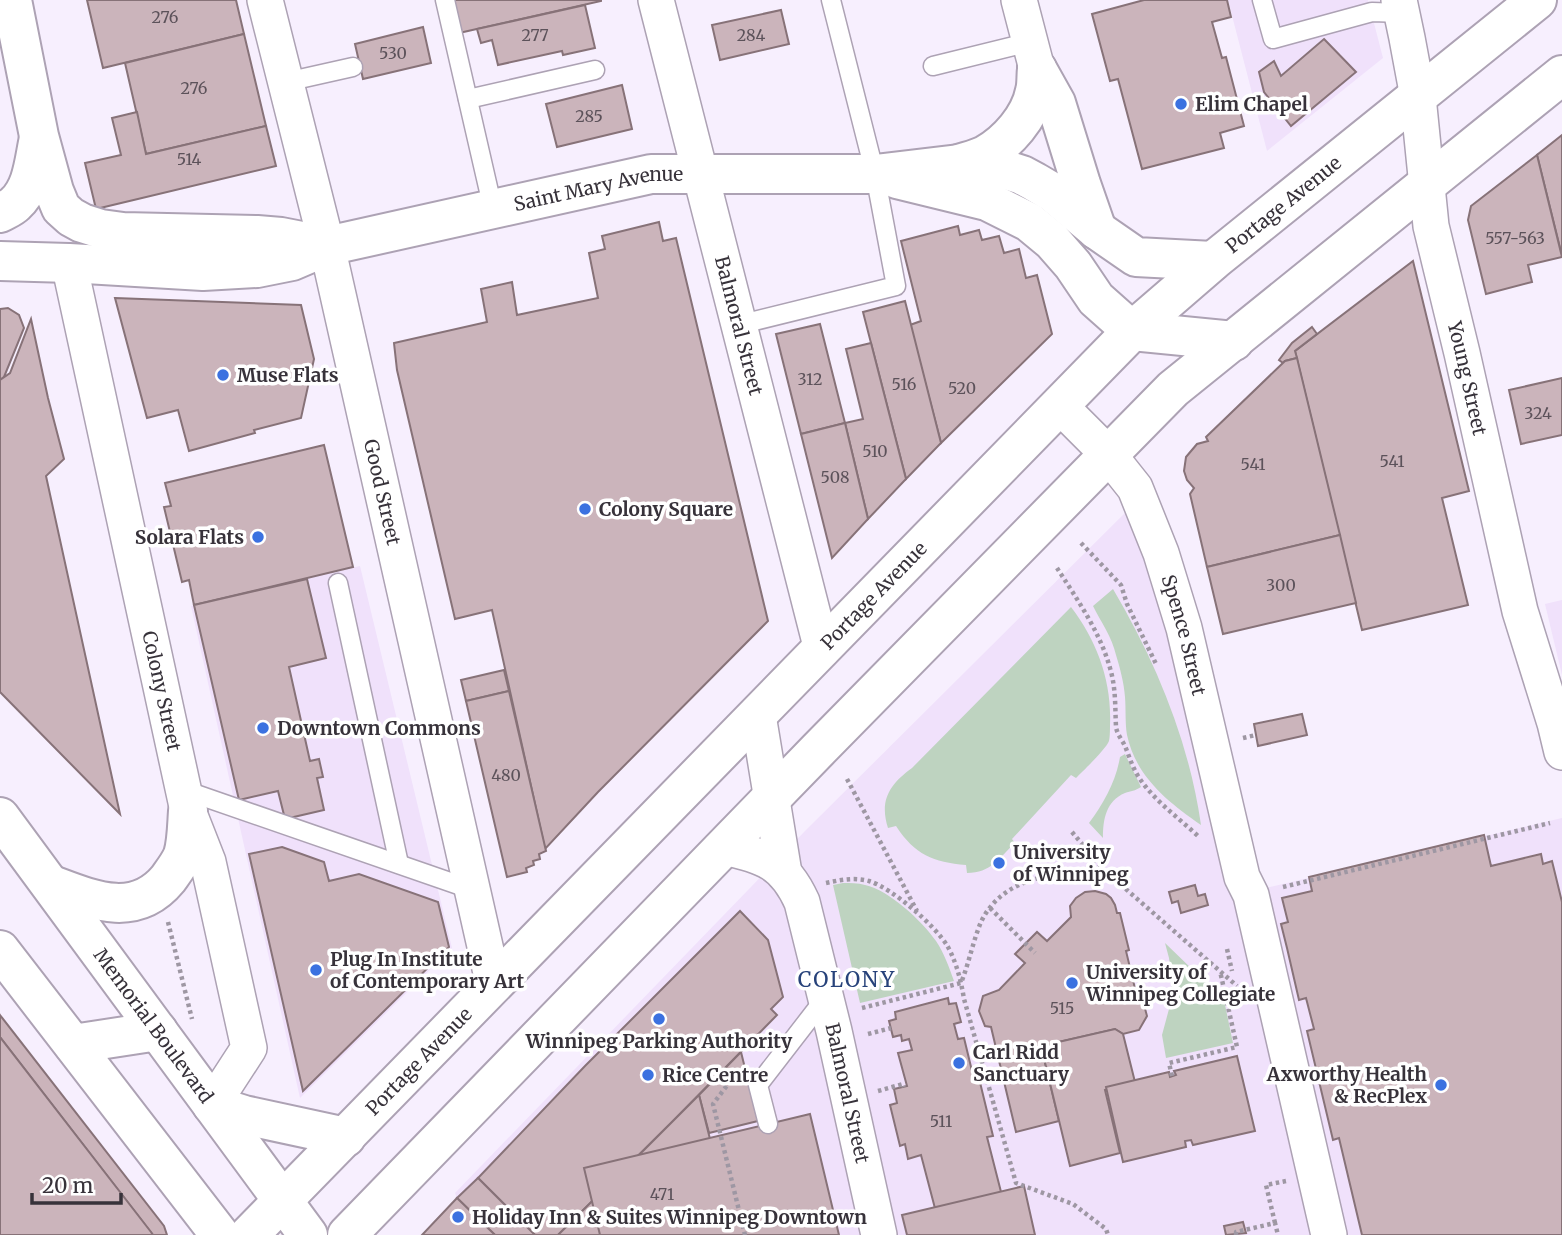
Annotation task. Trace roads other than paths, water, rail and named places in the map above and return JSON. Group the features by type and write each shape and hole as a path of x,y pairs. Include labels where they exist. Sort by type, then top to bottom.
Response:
{"main road":[{"path":"0,213 15,204 24,193 30,179 39,136 12,0"},
{"name":"Portage Avenue","path":"249,1235 1132,331 1213,261 1537,0"},
{"path":"959,164 984,155 1018,126 1035,92 1034,56"},
{"path":"1034,56 1056,103 1097,230"},
{"path":"347,1235 1173,389 1562,75"},
{"name":"Saint Mary Avenue","path":"39,136 61,208 82,223 123,232 281,237 327,246"},
{"name":"Saint Mary Avenue","path":"0,261 203,271 257,268 292,261 327,246 651,174 875,174 959,164 983,165 1021,175 1052,192 1097,230 1136,257 1213,261"},
{"name":"Saint Mary Avenue","path":"875,174 987,201 1029,222 1052,241 1073,265 1096,299 1132,331"},
{"path":"1132,331 1234,341"},
{"path":"52,885 106,903 136,901 155,891 162,886 182,857 186,801"},
{"name":"Memorial Boulevard","path":"0,817 52,885 176,1026 212,1105 308,1235"},
{"path":"0,950 220,1235"},
{"path":"73,1044 176,1026"},
{"path":"212,1105 244,1115 346,1137"}],"street":[{"name":"Good Street","path":"265,0 327,246 494,986"},
{"name":"Balmoral Street","path":"656,0 822,650"},
{"path":"1019,0 1034,56"},
{"name":"Young Street","path":"1400,6 1418,97 1431,226 1520,611 1562,752"},
{"name":"Colony Street","path":"69,263 186,801 208,862 250,1048 212,1105"},
{"name":"Spence Street","path":"1059,405 1108,454 1135,488 1169,576 1184,628 1242,877 1251,895 1329,1235"},
{"name":"Balmoral Street","path":"758,715 784,873"},
{"name":"Balmoral Street","path":"725,848 771,861 784,873 802,902 840,1004 879,1235"}],"lane":[{"path":"445,0 493,209"},
{"path":"738,325 896,286 875,174 831,0"},
{"path":"1262,0 1273,39 1400,6"},
{"path":"933,65 1034,56"},
{"path":"286,82 353,67"},
{"path":"468,99 595,70"},
{"path":"338,583 399,864"},
{"path":"186,801 399,864 473,890"},
{"path":"768,1124 758,1085 840,1004"}],"place":[{"name":"Elim Chapel","path":"1181,104"},
{"name":"Muse Flats","path":"223,375"},
{"name":"Colony Square","path":"585,509"},
{"name":"Solara Flats","path":"258,537"},
{"name":"Downtown Commons","path":"263,728"},
{"name":"University of Winnipeg","path":"999,863"},
{"name":"Plug In Institute of Contemporary Art","path":"316,970"},
{"name":"University of Winnipeg Collegiate","path":"1072,983"},
{"name":"Winnipeg Parking Authority","path":"659,1019"},
{"name":"Carl Ridd Sanctuary","path":"959,1063"},
{"name":"Rice Centre","path":"648,1075"},
{"name":"Axworthy Health & RecPlex","path":"1441,1085"},
{"name":"Holiday Inn & Suites Winnipeg Downtown","path":"458,1217"}],"district":[{"name":"COLONY","path":"847,980"}]}
